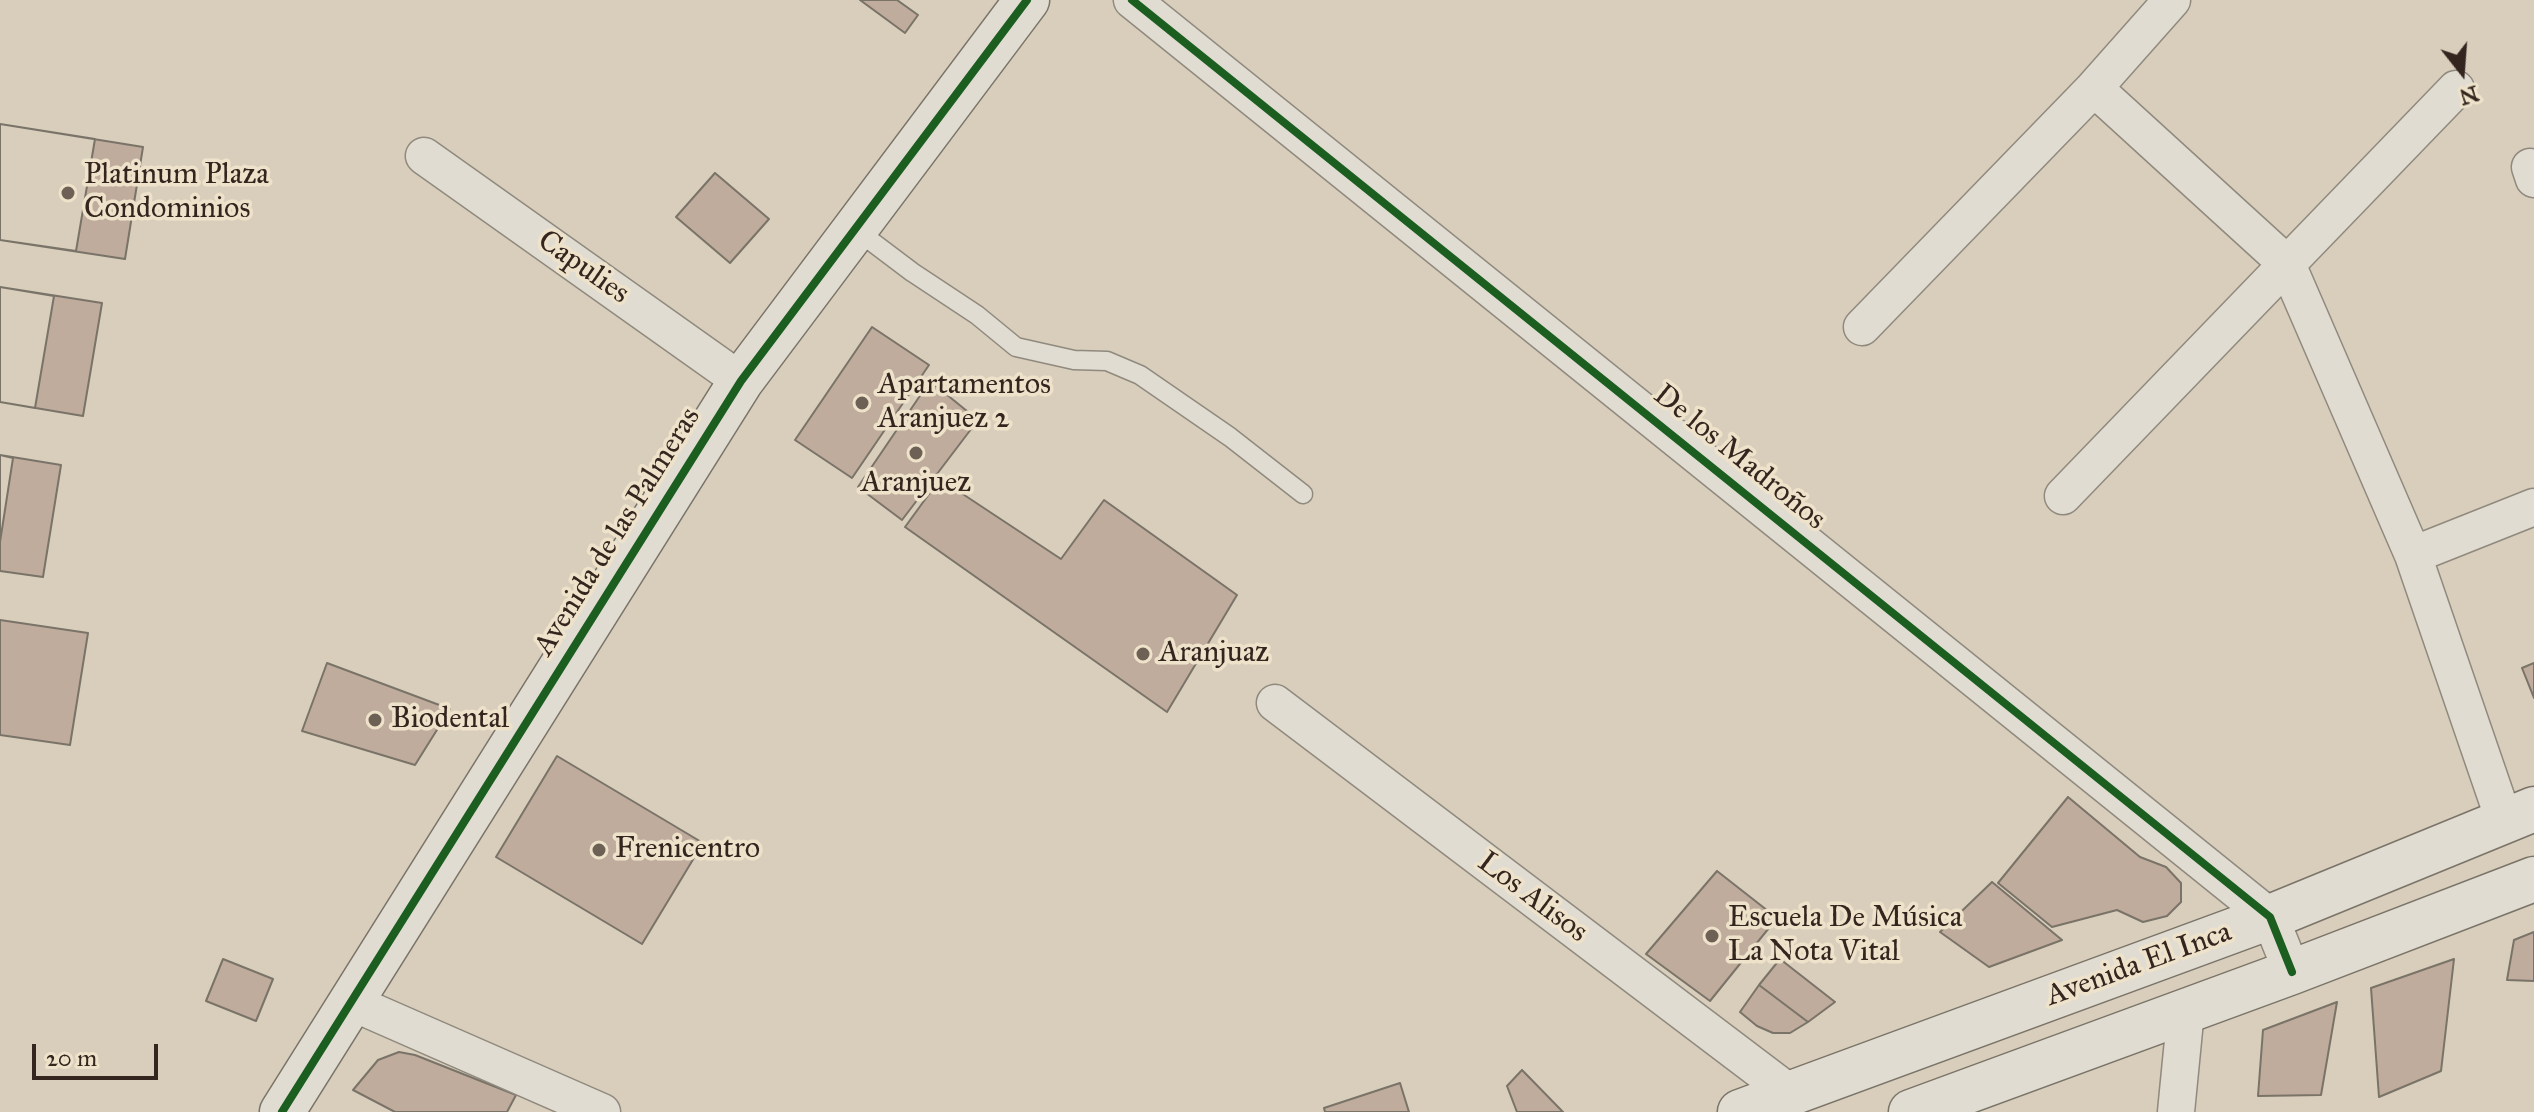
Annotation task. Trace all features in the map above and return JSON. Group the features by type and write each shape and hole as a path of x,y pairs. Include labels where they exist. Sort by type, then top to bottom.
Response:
{"main road":[{"name":"Avenida de las Palmeras","path":"282,1112 741,381 1027,0"},
{"name":"Avenida El Inca","path":"1740,1112 2270,917 2519,814"},
{"name":"Avenida El Inca","path":"1911,1112 2534,879"}],"street":[{"name":"De los Madroños","path":"1132,0 2270,917 2292,972"},
{"path":"1862,327 2094,88 2172,0"},
{"path":"2094,88 2287,264 2413,555 2519,814"},
{"path":"2063,496 2456,89"},
{"name":"Capulies","path":"424,156 741,381"},
{"path":"2413,555 2534,507"},
{"name":"Los Alisos","path":"1275,703 1790,1093"},
{"path":"351,1002 602,1112"},
{"path":"2176,1112 2186,1010"}],"lane":[{"path":"855,229 977,315 1016,347 1074,360 1107,361 1140,375 1230,437 1303,494"}],"building":[{"path":"860,0 897,0 918,15 905,33"},
{"name":"Platinum Plaza Condominios","path":"0,124 143,147 125,259 0,240"},
{"name":"Platinum Plaza Condominios","path":"0,124 95,139 76,251 0,240"},
{"path":"715,173 769,219 730,263 676,217"},
{"name":"Platinum Plaza Condominios","path":"0,287 102,303 83,416 0,402"},
{"path":"0,287 54,296 35,408 0,402"},
{"name":"Apartamentos Aranjuez 2","path":"872,327 929,365 852,478 795,440"},
{"name":"Aranjuez","path":"930,381 978,420 902,520 858,487"},
{"path":"0,455 61,465 43,577 0,571"},
{"path":"0,455 13,458 0,542"},
{"name":"Aranjuaz","path":"940,479 1061,559 1104,500 1237,595 1167,712 905,527"},
{"path":"0,620 88,633 70,745 0,735"},
{"name":"Biodental","path":"327,663 450,709 415,765 302,731"},
{"path":"2534,663 2534,698 2522,668"},
{"name":"Frenicentro","path":"557,756 703,843 642,944 496,857"},
{"path":"2068,797 2140,857 2166,867 2181,883 2181,902 2167,916 2143,922 2117,910 2052,927 1998,883"},
{"name":"Escuela De Música La Nota Vital","path":"1717,871 1777,918 1710,1001 1646,954"},
{"path":"1992,882 2062,940 1989,967 1940,932"},
{"path":"2534,932 2534,981 2507,980 2514,940"},
{"path":"223,959 273,979 256,1021 206,1001"},
{"path":"1780,959 1835,1002 1808,1022 1759,985"},
{"path":"2454,959 2441,1071 2379,1097 2371,988"},
{"path":"1759,985 1808,1022 1790,1033 1773,1033 1757,1026 1740,1012"},
{"path":"2337,1002 2321,1095 2258,1096 2263,1030"},
{"path":"399,1052 415,1055 516,1095 507,1112 395,1112 353,1090 378,1060"},
{"path":"1522,1070 1563,1112 1517,1112 1507,1086"},
{"path":"1400,1083 1409,1112 1325,1112 1324,1108"}],"cycle path":[{"path":"282,1112 741,381 1027,0"},
{"path":"1132,0 2270,917 2292,972"}],"place":[{"name":"Platinum Plaza Condominios","path":"68,193"},
{"name":"Apartamentos Aranjuez 2","path":"862,403"},
{"name":"Aranjuez","path":"916,453"},
{"name":"Aranjuaz","path":"1143,654"},
{"name":"Biodental","path":"375,720"},
{"name":"Frenicentro","path":"599,850"},
{"name":"Escuela De Música La Nota Vital","path":"1712,936"}]}
